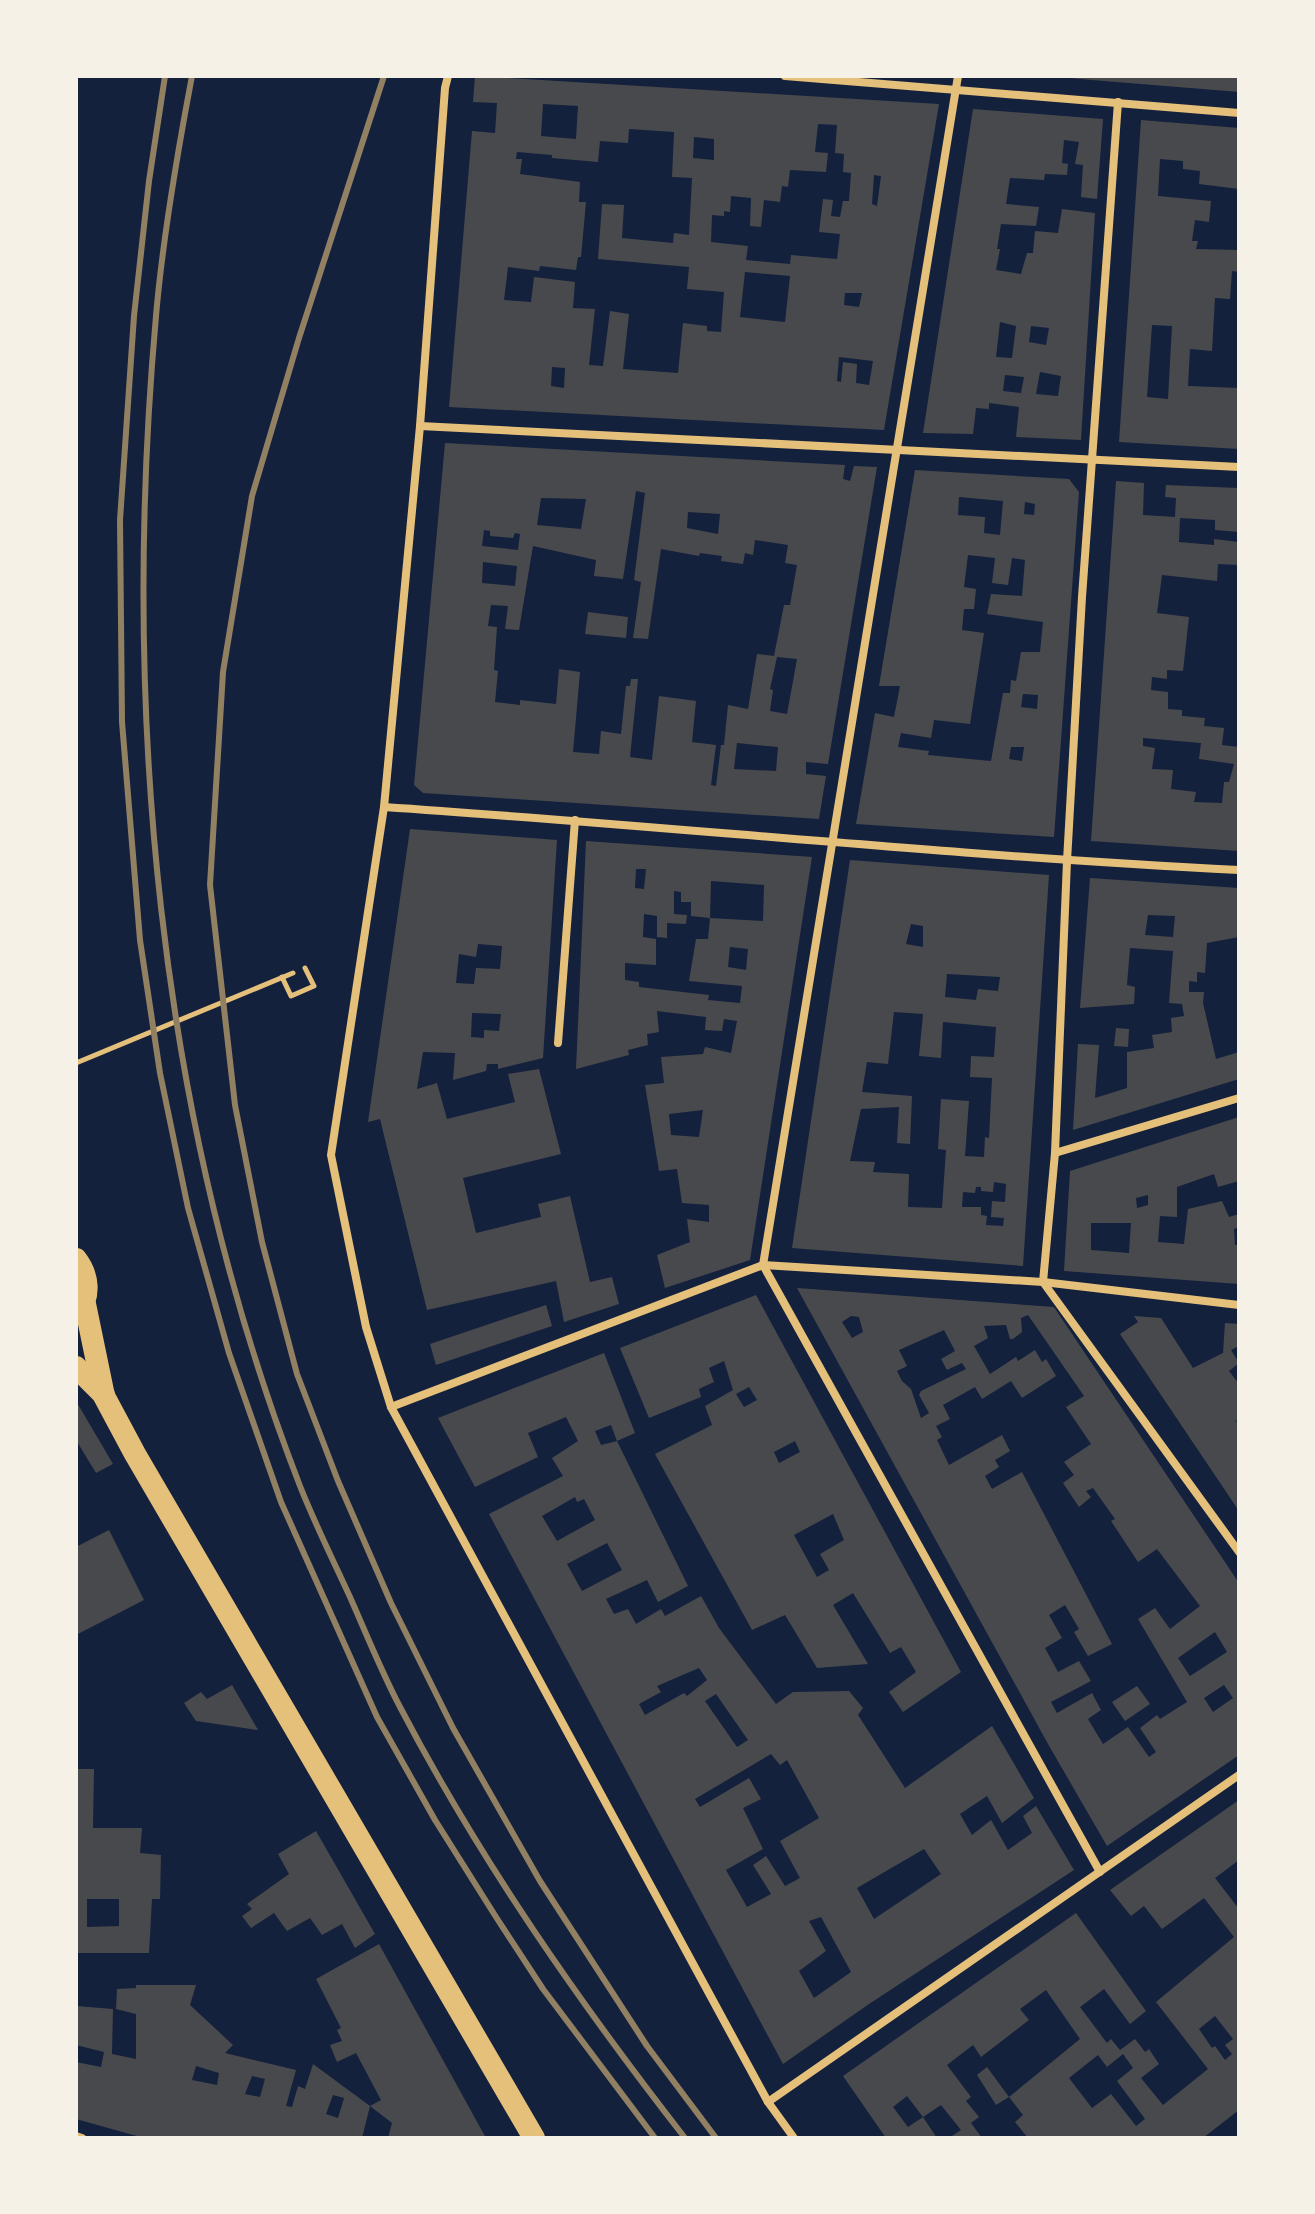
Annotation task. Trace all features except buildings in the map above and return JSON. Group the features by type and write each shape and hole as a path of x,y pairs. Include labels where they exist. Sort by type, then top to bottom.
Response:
{"highway":[{"path":"76,1259 87,1281 80,1309 104,1396 534,2138"},
{"path":"76,1367 104,1396"}],"street":[{"path":"448,76 420,426 384,807 331,1155 366,1327 391,1407 768,2102 794,2138"},
{"path":"785,76 1239,113"},
{"path":"958,76 763,1265 1100,1872"},
{"path":"1118,102 1067,861 1055,1153 1043,1282 1239,1552"},
{"path":"420,426 1239,467"},
{"path":"384,807 1067,861 1239,870"},
{"path":"558,1043 575,820"},
{"path":"1055,1153 1239,1098"},
{"path":"391,1407 763,1265 1043,1282 1239,1305"},
{"path":"768,2102 1239,1775"},
{"path":"76,2136 82,2138"}],"path":[{"path":"282,977 291,996 314,986 305,968"},
{"path":"76,1063 293,973"}],"railway":[{"path":"165,76 149,181 134,316 120,520 122,722 140,940 160,1073 188,1208 229,1353 281,1502 377,1717 435,1820 543,1989 655,2138"},
{"path":"192,76 171,195 156,316 146,463 144,612 148,761 161,910 182,1057 212,1203 251,1346 300,1486 393,1693 497,1875 569,1982 685,2138"},
{"path":"384,76 299,338 252,496 223,672 210,885 235,1105 262,1242 297,1374 338,1481 391,1603 453,1728 540,1881 647,2046 716,2138"}]}
